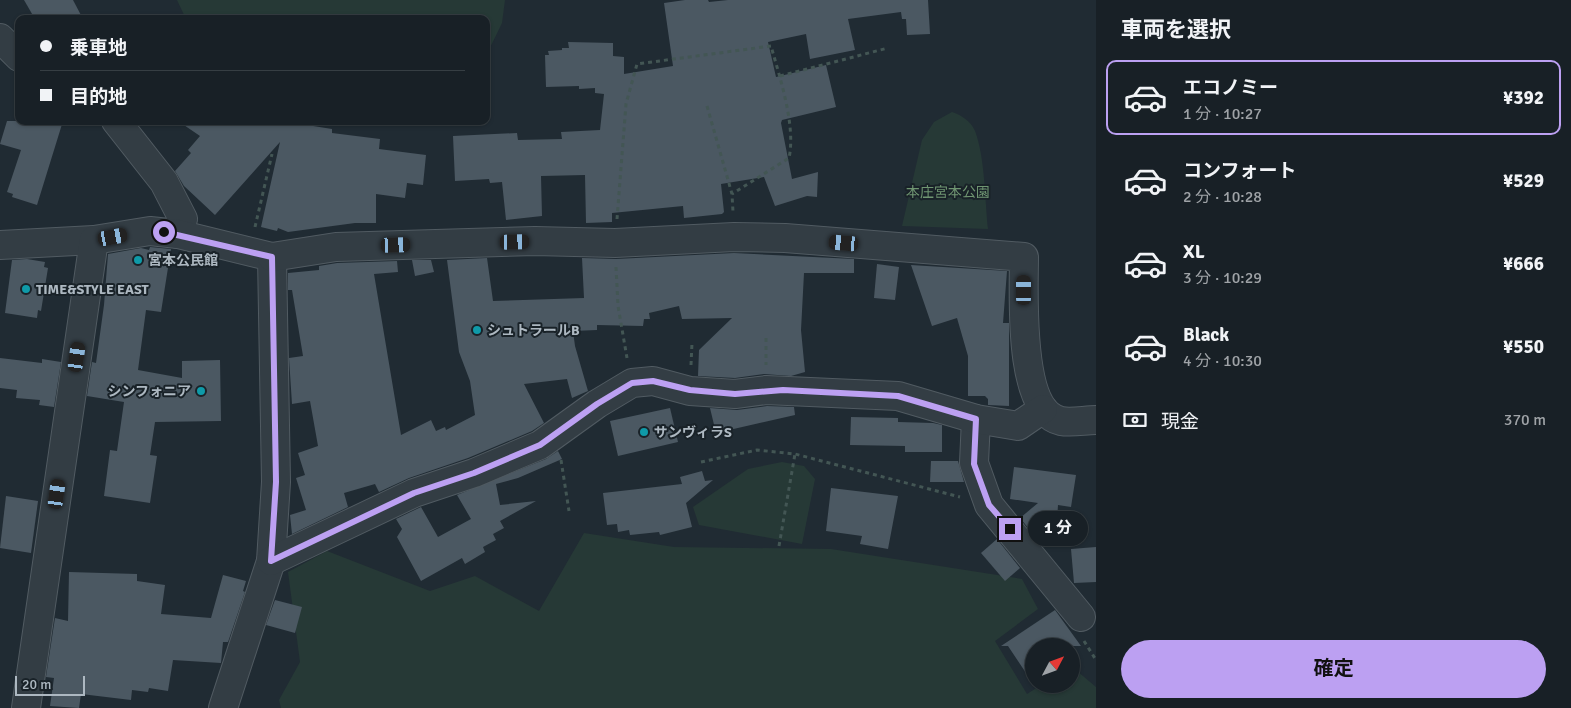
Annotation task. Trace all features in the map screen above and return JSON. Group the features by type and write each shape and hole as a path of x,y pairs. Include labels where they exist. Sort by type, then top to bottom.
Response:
{"street":[{"path":"0,38 15,53"},
{"path":"119,125 164,182 183,219 178,234"},
{"path":"0,245 94,240 150,231 178,234 260,254 336,247 535,241 615,244 734,237 785,238 1024,257 1024,340 1031,380 1043,409 1060,421 1096,420"},
{"path":"26,708 94,240"},
{"path":"223,708 271,561 276,482 260,254"},
{"path":"271,561 414,493 474,473 540,445 597,404 632,383 653,381 690,390 735,394 783,390 898,396 976,419 1018,426 1043,409"},
{"path":"976,419 974,464 989,505 1081,617"}],"path":[{"path":"632,383 618,306 615,244 626,104 637,64 771,46 780,76 792,143 789,158 732,194"},
{"path":"780,76 888,48"},
{"path":"707,106 732,194 734,237"},
{"path":"260,254 272,154"},
{"path":"557,432 569,512"},
{"path":"701,462 757,450 794,454 989,505"},
{"path":"779,546 794,454"}],"green space":[{"path":"177,0 505,0 502,23 490,48 490,15 184,15"},
{"name":"本庄宮本公園","path":"952,112 968,121 975,131 983,166 988,229 902,226 922,140 934,122"},
{"path":"782,462 804,466 815,479 802,544 699,525 693,507 748,469"},
{"path":"584,533 674,547 831,549 1022,579 1038,609 995,641 1025,693 1080,693 1080,674 1096,687 1096,708 281,708 279,700 300,662 288,572 327,551 430,591 475,576 539,611"}],"building":[{"path":"24,0 73,0 81,15 33,15"},
{"path":"685,0 708,0 709,2 728,0 928,0 930,34 907,35 906,19 902,19 901,12 848,19 855,50 810,59 806,34 768,42 776,77 826,65 836,107 782,120 781,123 792,179 818,172 817,197 807,196 775,206 764,177 721,184 724,212 722,214 684,218 683,206 612,213 612,222 586,223 585,175 541,176 542,216 506,220 502,182 490,183 489,179 455,181 453,136 517,133 518,140 562,139 561,132 600,130 604,94 595,93 595,88 579,89 579,86 546,87 545,55 549,55 548,51 569,48 568,42 613,43 613,56 624,57 624,74 673,66 664,3"},
{"path":"7,121 15,121 15,125 62,125 37,205 12,197 13,194 7,192 21,150 0,144"},
{"path":"184,125 307,125 332,129 332,133 380,139 379,149 426,155 423,185 407,183 405,198 376,194 376,223 355,223 288,232 278,228 277,231 261,227 280,142 215,215 184,186 175,171 191,153 188,150 200,136"},
{"path":"150,247 171,249 161,312 146,310 138,370 182,378 182,361 220,360 221,421 155,422 150,455 157,456 150,503 104,496 110,450 117,451 124,402 87,396 92,362 96,363 104,305 108,254 141,248 149,250"},
{"path":"734,253 854,259 854,273 804,273 801,330 805,372 791,376 764,374 735,378 698,376 699,350 732,318 682,319 679,306 649,313 650,319 644,319 643,326 597,325 597,330 573,331 575,346 588,391 572,398 567,379 524,384 544,423 532,431 468,458 409,478 379,492 375,484 344,493 348,507 292,534 290,515 306,510 296,478 305,475 298,453 318,446 310,401 292,404 289,358 303,356 292,290 288,290 288,273 319,270 319,266 337,263 397,261 398,272 374,274 401,435 431,420 436,431 445,427 446,430 475,415 470,381 459,352 447,260 487,258 493,301 584,298 582,258 616,259"},
{"name":"TIME&STYLE EAST","path":"27,259 45,262 44,267 48,268 41,311 38,310 37,318 5,313 12,260"},
{"path":"412,260 431,260 434,272 415,276"},
{"path":"877,264 899,267 895,300 874,298"},
{"path":"911,265 1007,271 1003,323 1009,323 1009,406 988,405 988,399 985,396 968,396 968,356 957,318 932,326"},
{"path":"0,358 42,363 42,359 61,362 54,407 39,405 40,400 16,398 17,390 0,388"},
{"path":"767,406 794,407 795,415 716,433 710,408 737,410"},
{"name":"サンヴィラS","path":"670,408 678,442 618,456 610,421"},
{"path":"851,417 898,418 898,422 942,425 942,452 905,452 905,446 850,445"},
{"path":"558,451 562,459 518,478 496,484 500,505 536,501 500,521 504,528 493,534 496,540 483,547 485,552 465,564 462,558 421,581 397,537 402,529 396,519 421,507 438,537 471,519 457,495 546,459"},
{"path":"931,461 958,461 964,482 930,482"},
{"path":"1014,467 1076,475 1071,507 1058,505 1056,536 1044,547 1020,518 1038,503 1010,499"},
{"path":"702,471 705,481 713,480 686,503 692,527 660,535 659,532 630,535 629,530 618,532 617,524 607,525 603,493 682,484 680,477"},
{"path":"831,488 898,496 888,549 860,544 862,536 826,531"},
{"path":"6,496 38,501 31,553 0,548"},
{"path":"997,539 1020,568 1005,581 981,553"},
{"path":"1096,547 1096,582 1074,583 1071,549"},
{"path":"69,572 137,574 137,581 165,585 161,614 211,618 223,575 246,581 243,591 245,592 228,642 223,642 221,663 173,660 168,691 149,688 148,692 132,690 131,700 81,694 79,708 50,706 54,678 46,677 55,618 68,621"},
{"path":"275,600 302,607 295,633 266,625"},
{"path":"1055,610 1075,638 1025,638 1025,672 1008,646 1001,646"}],"place":[{"name":"宮本公民館","path":"138,260"},
{"name":"TIME&STYLE EAST","path":"26,289"},
{"name":"シュトラールB","path":"477,330"},
{"name":"シンフォニア","path":"201,391"},
{"name":"サンヴィラS","path":"644,432"}],"route":[{"path":"164,232 272,257 276,482 271,561 414,493 474,473 540,445 597,404 632,383 653,381 690,390 735,394 766,390 800,390 898,396 976,419 974,464 989,505 1010,529"}]}
